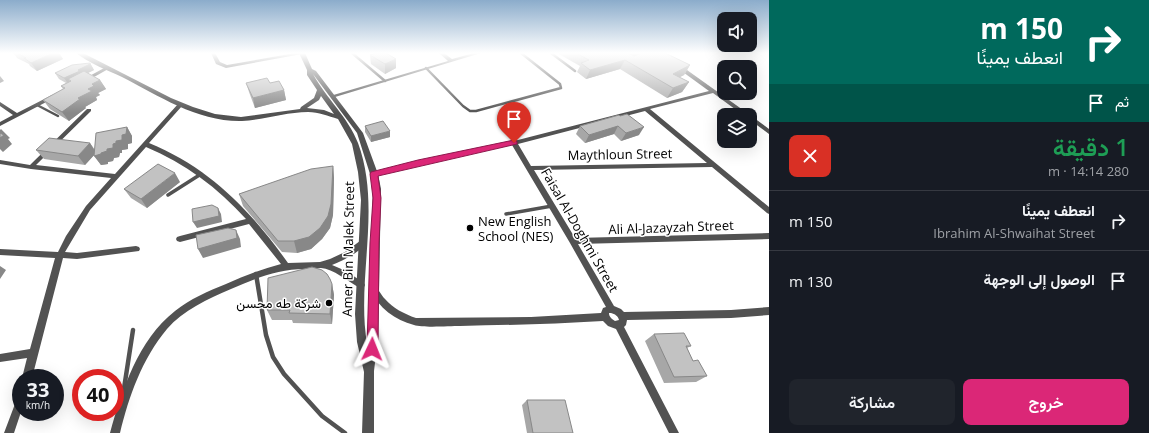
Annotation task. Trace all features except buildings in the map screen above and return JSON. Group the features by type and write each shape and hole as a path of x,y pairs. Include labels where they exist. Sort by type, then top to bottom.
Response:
{"street":[{"path":"81,82 98,73"},
{"path":"118,73 180,105 214,116 236,119 254,118 301,109 313,103 317,99 320,91"},
{"name":"Amer Bin Malek Street","path":"310,73 354,143 364,176 365,206 361,285 362,340 369,371"},
{"name":"Amer Bin Malek Street","path":"315,73 360,133 374,174 377,198 372,349 369,371 368,433"},
{"path":"333,96 410,73"},
{"path":"688,73 737,108"},
{"path":"364,176 514,143 714,91"},
{"path":"0,124 56,95"},
{"path":"0,104 17,115"},
{"path":"29,369 60,255 69,238 88,208 180,105"},
{"path":"645,108 769,211"},
{"path":"301,109 325,112 338,117"},
{"path":"31,167 89,110"},
{"path":"757,123 769,132"},
{"name":"Faisal Al-Doghmi Street","path":"514,143 573,241 611,309"},
{"path":"145,144 164,150 201,174 224,194 250,221 286,266"},
{"path":"0,162 31,167 116,176"},
{"name":"Maythloun Street","path":"529,168 712,165"},
{"path":"180,239 250,221"},
{"name":"Ali Al-Jazayzah Street","path":"573,241 769,236"},
{"path":"322,265 344,256 363,243"},
{"path":"0,252 91,255 136,249"},
{"path":"124,401 147,350 165,324 176,314 206,296 256,274 286,266 322,265 343,272 361,285"},
{"path":"374,289 393,312 402,318 416,322 531,321 605,317 612,324 618,325 623,322 622,316 617,311 611,309 606,311 605,317"},
{"path":"622,316 731,314 769,311"},
{"path":"618,325 674,433"},
{"path":"0,358 33,353"},
{"path":"9,433 13,421"},
{"path":"115,433 118,421"}],"lane":[{"path":"376,73 385,81"},
{"path":"431,73 463,106 470,111 476,111 561,88 560,84 546,73"},
{"path":"37,104 58,116"},
{"path":"168,195 201,174"},
{"path":"506,214 552,206"},
{"path":"256,274 266,335 273,357 284,374 322,416 345,433"},
{"path":"124,385 133,330"}],"place":[{"name":"New English School (NES)","path":"470,228"},
{"name":"شركة طه محسن","path":"329,303"}],"route":[{"path":"372,349 374,243 377,207 377,189 374,174 443,157 514,143"}]}
